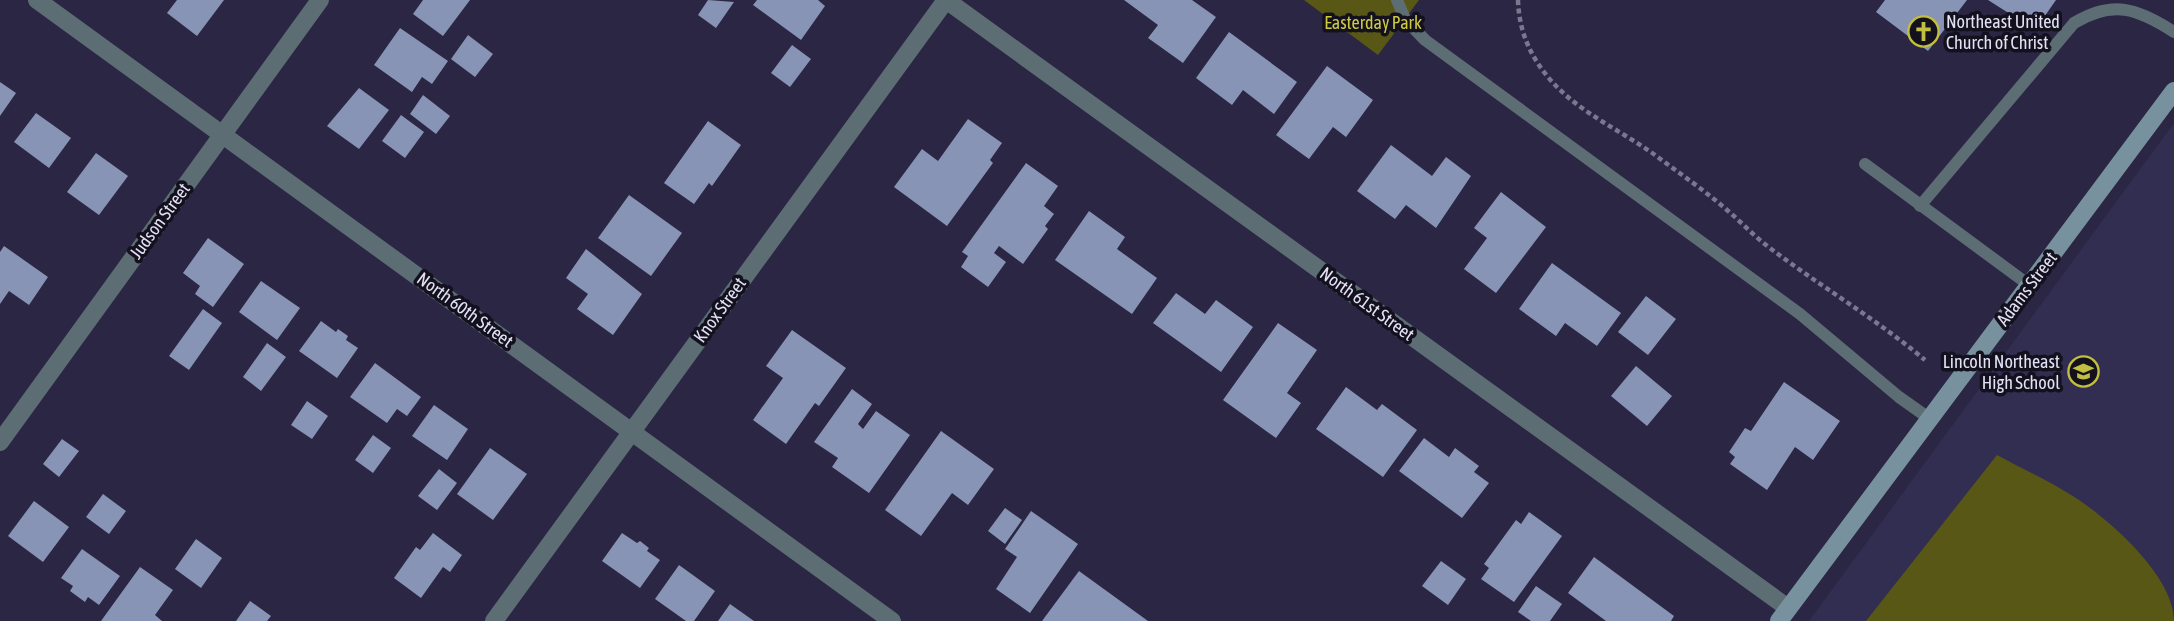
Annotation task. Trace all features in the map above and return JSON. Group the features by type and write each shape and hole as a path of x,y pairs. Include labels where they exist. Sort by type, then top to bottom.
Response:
{"main road":[{"name":"Adams Street","path":"1783,615 2174,91"}],"street":[{"name":"North 60th Street","path":"37,0 892,621"},
{"name":"Judson Street","path":"0,442 320,0"},
{"name":"Knox Street","path":"494,621 946,0"},
{"name":"North 61st Street","path":"946,0 1783,615"}],"lane":[{"path":"1397,0 1405,19 1425,40 1800,314 1899,397 1930,419"},
{"path":"1920,206 2074,23 2089,11 2124,5 2141,11 2174,32"},
{"path":"1866,164 2029,285"}],"path":[{"path":"1518,0 1518,15 1533,58 1573,101 1644,146 1726,209 1765,245 1926,360"}],"shaded area":[{"name":"Lincoln Northeast High School","path":"2174,123 2174,621 1809,621"}],"green space":[{"name":"Easterday Park","path":"1304,0 1419,0 1378,55"},
{"path":"1997,455 2065,491 2128,541 2165,588 2172,605 2174,621 1866,621"}],"building":[{"path":"177,0 224,0 197,36 167,13"},
{"path":"423,0 470,0 443,36 413,14"},
{"path":"708,0 734,2 716,28 698,15"},
{"path":"757,0 818,0 825,6 801,40 753,5"},
{"path":"1124,0 1192,0 1216,17 1183,63 1148,38 1158,25"},
{"name":"Northeast United Church of Christ","path":"1885,0 1967,0 1928,51 1876,12"},
{"name":"Northeast United Church of Christ","path":"1988,0 2056,0 2035,30"},
{"path":"400,28 448,61 432,84 422,77 412,92 374,65"},
{"path":"1229,32 1297,82 1274,114 1243,90 1232,105 1196,78"},
{"path":"468,35 493,54 475,77 451,59"},
{"path":"792,45 811,59 790,87 771,73"},
{"path":"1327,66 1373,100 1346,137 1333,127 1309,159 1276,135"},
{"path":"0,82 16,93 0,116"},
{"path":"359,88 389,110 359,149 327,126"},
{"path":"423,95 450,116 436,134 410,114"},
{"path":"36,113 71,138 49,168 14,142"},
{"path":"401,115 424,132 405,158 382,141"},
{"path":"968,119 1002,143 990,160 993,163 947,226 894,187 922,149 938,161"},
{"path":"708,121 741,145 712,186 709,183 694,204 664,183"},
{"path":"1391,145 1432,176 1446,157 1471,176 1436,228 1406,205 1395,219 1357,191"},
{"path":"96,153 128,176 99,215 67,192"},
{"path":"1026,163 1058,186 1044,206 1054,214 1045,226 1048,229 1023,264 999,246 994,253 1006,262 988,287 961,267 968,256 962,252"},
{"path":"1501,192 1546,227 1496,293 1464,269 1487,238 1474,228"},
{"path":"629,195 682,233 651,276 598,238"},
{"path":"1089,211 1125,237 1117,249 1157,278 1132,314 1055,260"},
{"path":"208,238 244,264 213,307 195,294 200,286 183,273"},
{"path":"4,246 48,277 29,305 9,291 0,304 0,252"},
{"path":"586,249 642,294 613,335 577,309 588,294 566,278"},
{"path":"1552,263 1621,313 1597,346 1565,323 1556,336 1519,309"},
{"path":"261,281 300,308 277,340 239,312"},
{"path":"1176,293 1205,314 1216,300 1253,327 1221,372 1153,323"},
{"path":"1646,296 1676,319 1648,355 1618,332"},
{"path":"203,309 222,323 189,370 169,356"},
{"path":"321,321 336,332 338,329 348,336 346,340 358,348 337,378 299,351"},
{"path":"1278,323 1317,350 1287,393 1301,403 1276,438 1223,400"},
{"path":"792,330 846,368 819,406 815,403 786,444 753,420 783,378 766,366"},
{"path":"267,343 286,357 261,391 243,377"},
{"path":"375,363 421,397 407,416 397,409 387,423 350,397"},
{"path":"1636,366 1672,396 1647,426 1611,396"},
{"path":"1784,382 1840,421 1813,460 1795,447 1767,490 1730,464 1735,457 1729,452 1745,428 1751,431"},
{"path":"1346,387 1377,410 1382,404 1417,430 1383,477 1316,429"},
{"path":"852,389 872,404 858,424 863,429 876,411 910,435 869,493 832,467 838,458 814,442"},
{"path":"307,401 328,416 312,439 291,425"},
{"path":"434,405 468,429 447,460 412,436"},
{"path":"941,431 994,469 968,505 952,493 921,536 885,510"},
{"path":"373,435 391,448 373,473 355,460"},
{"path":"1424,438 1449,457 1455,448 1479,466 1474,472 1489,483 1462,518 1399,471"},
{"path":"62,439 79,451 59,477 43,464"},
{"path":"490,448 527,474 493,520 457,494"},
{"path":"439,469 457,483 437,510 418,496"},
{"path":"103,494 126,511 109,534 86,517"},
{"path":"34,501 69,527 43,562 8,536"},
{"path":"1005,508 1022,520 1005,544 988,531"},
{"path":"1031,511 1078,544 1030,613 996,589 1017,557 1005,549"},
{"path":"1529,512 1562,536 1514,602 1481,579 1489,568 1484,564 1516,520 1521,524"},
{"path":"433,533 462,555 450,572 443,567 421,598 394,578 416,547 420,550"},
{"path":"622,533 637,543 640,541 649,548 647,551 660,560 640,588 602,561"},
{"path":"196,539 222,558 201,588 175,569"},
{"path":"82,549 120,576 99,605 88,597 85,602 70,591 73,586 61,578"},
{"path":"1594,557 1674,616 1671,621 1606,621 1568,593"},
{"path":"1441,561 1466,579 1448,605 1422,586"},
{"path":"679,565 715,591 694,621 686,621 655,599"},
{"path":"140,567 173,590 155,615 162,621 101,621"},
{"path":"1079,571 1148,621 1042,621"},
{"path":"1536,586 1562,604 1550,621 1531,621 1518,612"},
{"path":"250,601 271,616 267,621 236,621"},
{"path":"730,604 754,621 718,621"}],"place":[{"name":"Northeast United Church of Christ","path":"1923,32"},
{"name":"Lincoln Northeast High School","path":"2083,372"}]}
